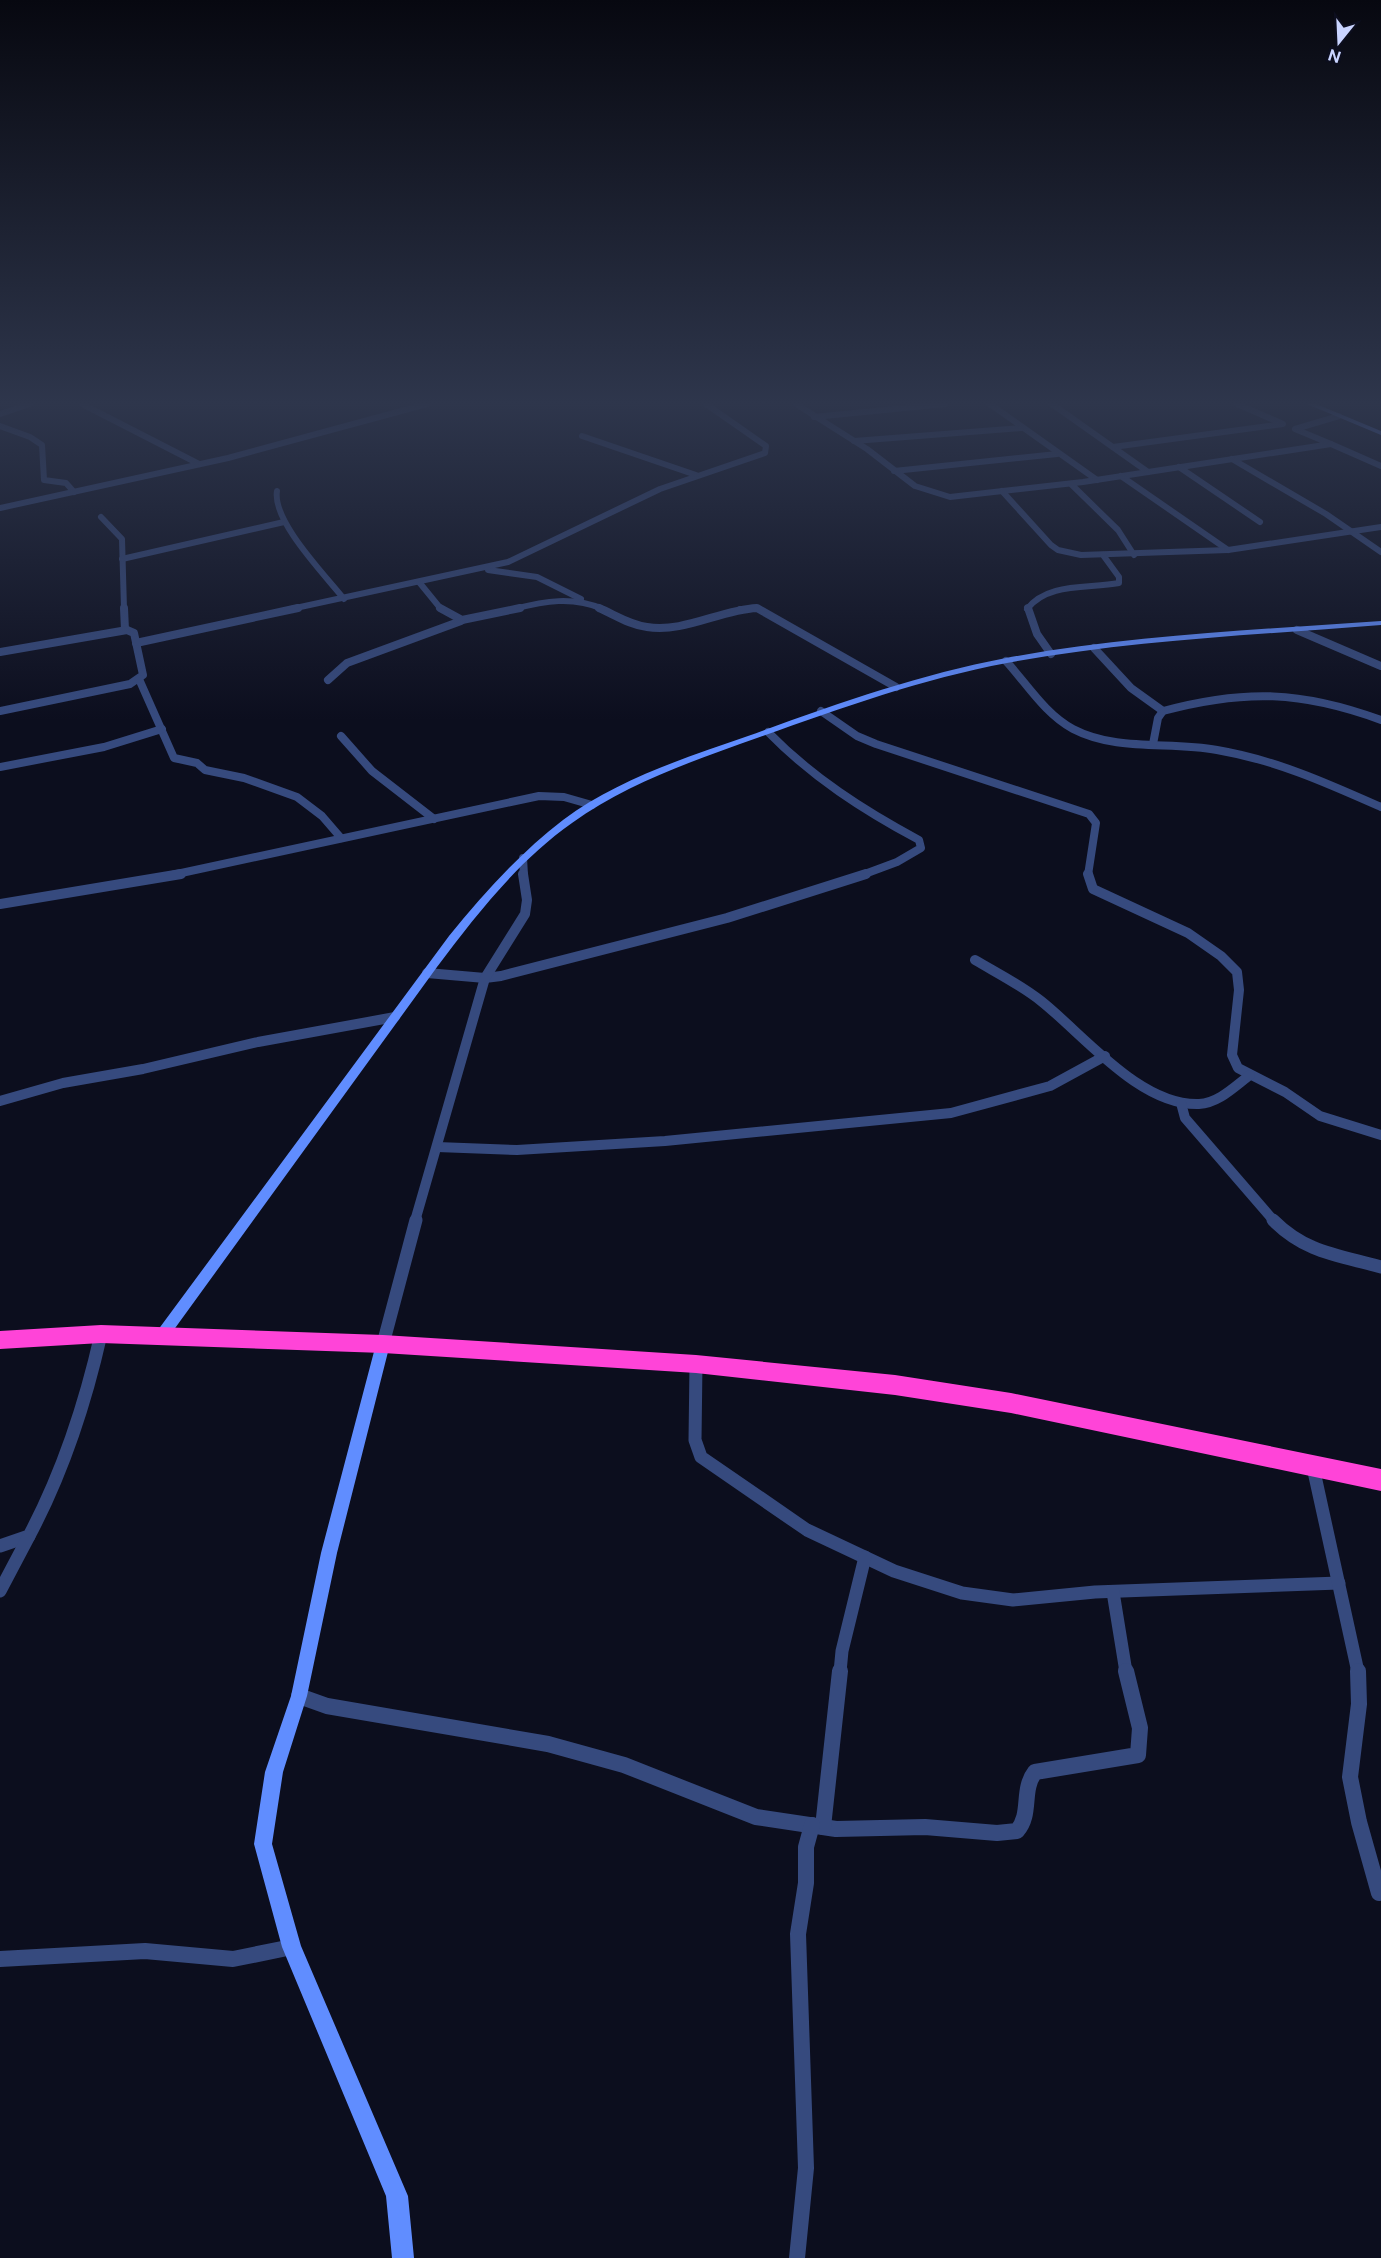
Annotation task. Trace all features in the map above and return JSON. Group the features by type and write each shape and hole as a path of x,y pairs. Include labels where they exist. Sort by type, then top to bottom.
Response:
{"highway":[{"path":"0,1340 101,1335 383,1344 696,1364 895,1385 1011,1403 1381,1480"}],"main road":[{"path":"160,1338 395,1017 478,909 523,858 546,838 592,805 633,781 821,711 896,687 1006,661 1094,648 1381,623"},
{"path":"383,1344 329,1552 299,1696 274,1772 263,1844 292,1947 397,2196 403,2258"}],"street":[{"path":"278,509 284,522 344,599"},
{"path":"136,643 480,568 535,551 613,509"},
{"path":"1019,509 1058,550 1082,555 1228,550 1381,527"},
{"path":"1097,509 1118,530 1134,555"},
{"path":"1169,509 1228,550"},
{"path":"1241,509 1260,522"},
{"path":"1316,509 1354,532 1381,552"},
{"path":"101,517 122,539 125,630"},
{"path":"122,559 284,522"},
{"path":"1051,654 1036,633 1027,609 1037,596 1119,583 1119,577 1103,555"},
{"path":"480,568 537,577 564,589 621,621 651,628 681,624 734,608 757,608 896,687"},
{"path":"419,582 445,614 452,619 462,620"},
{"path":"328,680 338,669 356,659 462,620 561,600 586,603"},
{"path":"0,652 125,630 134,633 143,675 121,686 0,711"},
{"path":"1297,630 1381,666"},
{"path":"1094,648 1131,688 1163,711"},
{"path":"1006,661 1052,714 1072,729 1109,741 1187,746 1273,762 1381,807"},
{"path":"139,679 162,729 170,754 174,758 197,764 205,770 244,778 297,797 322,816 341,838"},
{"path":"1153,744 1158,718 1163,711 1224,700 1303,697 1331,703 1381,720"},
{"path":"821,711 857,736 876,744 1089,814 1096,823 1088,878 1093,889 1188,933 1221,956 1237,972 1239,990 1234,1012 1232,1055 1238,1068 1286,1092 1320,1116 1381,1135"},
{"path":"0,766 104,747 162,729"},
{"path":"428,973 485,978 727,918 841,883 897,862 921,848 920,840 870,814 814,777 768,732"},
{"path":"341,736 359,762 400,790 434,819"},
{"path":"0,904 186,873 547,795 564,796 592,805"},
{"path":"383,1344 425,1184 485,978 525,914 528,902 522,876 523,858"},
{"path":"975,960 1042,1001 1139,1084 1161,1096 1182,1103 1200,1104 1216,1100 1250,1076"},
{"path":"0,1101 63,1083 143,1069 258,1042 395,1017"},
{"path":"437,1147 517,1150 665,1141 942,1115 1050,1086 1105,1056"},
{"path":"1182,1103 1185,1118 1242,1182 1265,1212 1292,1238 1314,1249 1381,1267"},
{"path":"0,1591 60,1473 89,1390 101,1335"},
{"path":"696,1364 695,1440 701,1457 807,1530 894,1571 972,1594 1013,1600 1113,1592 1339,1583"},
{"path":"1313,1467 1358,1668 1359,1704 1350,1777 1359,1822 1379,1893"},
{"path":"0,1546 29,1536"},
{"path":"797,2258 806,2168 798,1934 806,1883 806,1847 818,1826 842,1651 865,1557"},
{"path":"299,1696 327,1706 548,1744 624,1765 756,1817 818,1826 925,1827 997,1833 1017,1831 1024,1823 1027,1782 1035,1772 1095,1760 1138,1755 1142,1744 1141,1726 1128,1684 1113,1592"},
{"path":"0,1959 145,1951 233,1959 292,1947"}]}
